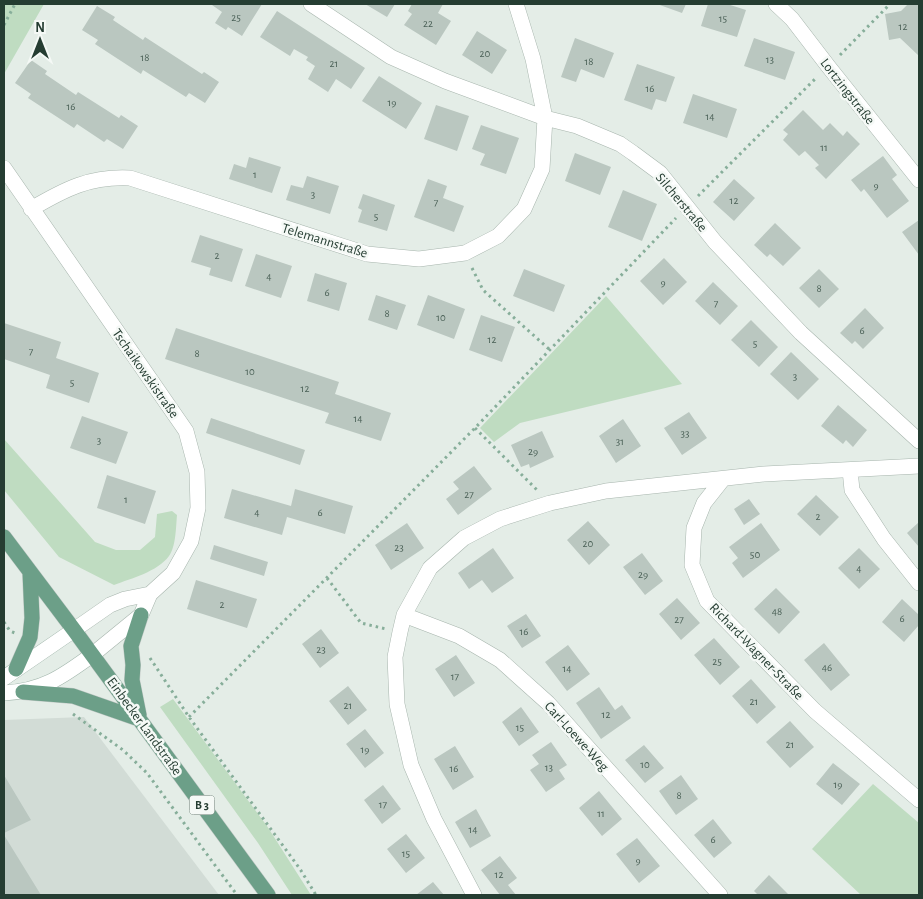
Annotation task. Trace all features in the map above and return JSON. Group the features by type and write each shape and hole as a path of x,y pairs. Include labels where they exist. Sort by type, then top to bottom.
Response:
{"main road":[{"name":"B 3","path":"4,537 74,630"},
{"path":"16,668 30,637 32,618 30,572"},
{"path":"23,692 73,696 139,719 132,680 131,646 141,615"},
{"name":"Einbecker Landstraße","path":"74,630 268,895"}],"street":[{"name":"Silcherstraße","path":"311,4 391,57 444,81 545,118 577,126 620,144 660,173 715,242 801,333 919,441"},
{"name":"Telemannstraße","path":"31,209 63,190 89,181 117,177 130,178 367,254 419,259 465,253 498,236 524,209 542,168 545,118 534,59 516,4"},
{"name":"Lortzingstraße","path":"776,4 792,19 919,180"},
{"name":"Tschaikowskistraße","path":"4,168 186,431 197,472 198,508 191,541 173,573 150,594 141,615 92,656 44,685 23,692 4,692"},
{"path":"474,895 434,819 411,765 396,704 395,657 404,615 430,568 464,538 500,519 550,503 606,491 764,474 919,466"},
{"path":"850,470 852,490 884,539 919,583"},
{"name":"Richard-Wagner-Straße","path":"723,479 704,503 694,528 692,564 707,601 815,711 919,800"},
{"path":"4,678 110,605 124,599 150,594"},
{"name":"Carl-Loewe-Weg","path":"404,615 459,636 500,660 548,703 720,895"}],"path":[{"path":"4,25 15,4"},
{"path":"189,717 475,428 687,207 890,4"},
{"path":"465,253 483,290 550,350"},
{"path":"475,428 550,503"},
{"path":"327,578 361,623 400,632"},
{"path":"146,651 189,717 300,869 316,895"},
{"path":"69,712 123,750 147,774 237,895"}],"shaded area":[{"path":"84,717 219,895 4,895 4,720"}],"green space":[{"path":"4,4 44,4 4,74"},
{"path":"606,296 682,384 520,423 494,442 480,428"},
{"path":"4,439 95,542 116,550 140,550 155,537 157,514 172,511 177,515 176,530 169,556 164,562 151,570 114,585 59,557 4,490"},
{"path":"173,699 267,826 311,895 292,895 258,843 160,707"},
{"path":"873,784 919,823 919,895 861,895 812,849"}],"building":[{"path":"213,4 262,4 242,36 228,27 226,30 215,23 222,12"},
{"path":"365,4 395,4 387,17"},
{"path":"412,4 443,4 438,13 451,21 436,45 404,25 412,14 408,11"},
{"path":"657,4 686,4 682,13"},
{"path":"708,4 727,4 746,10 737,37 701,26"},
{"path":"908,4 917,4 919,6 919,56 900,38 889,40 885,14 901,11"},
{"path":"97,6 115,17 113,20 143,40 145,37 202,74 204,72 219,82 205,103 189,93 186,97 143,70 141,74 95,44 98,40 82,30"},
{"path":"277,11 365,68 351,89 336,79 328,92 308,79 315,66 306,60 308,57 294,49 290,56 260,37"},
{"path":"477,31 507,50 492,74 462,55"},
{"path":"575,38 614,53 604,78 581,69 576,82 561,77"},
{"path":"754,38 795,52 785,80 744,66"},
{"path":"31,60 47,71 45,74 76,95 78,92 119,118 121,115 138,126 123,149 107,139 104,142 77,124 74,128 28,98 31,94 15,83"},
{"path":"637,64 675,77 666,102 656,99 652,110 624,100"},
{"path":"379,76 422,103 406,129 362,101"},
{"path":"693,94 737,109 727,138 683,123"},
{"path":"436,105 469,116 457,151 424,139"},
{"path":"803,110 823,130 830,123 843,136 847,131 860,144 826,179 815,168 819,165 805,151 799,156 783,140 788,134 783,130"},
{"path":"481,125 519,138 506,174 480,165 485,154 472,149"},
{"path":"575,153 611,167 600,195 565,181"},
{"path":"883,156 897,175 892,179 909,201 887,218 864,189 861,192 851,180"},
{"path":"249,157 281,167 272,193 229,179 234,164 246,168"},
{"path":"307,176 339,186 330,214 286,200 291,185 303,188"},
{"path":"428,179 447,186 443,198 464,206 454,232 414,217"},
{"path":"734,179 755,198 734,221 713,202"},
{"path":"623,190 657,204 642,241 608,227"},
{"path":"363,194 395,205 387,231 358,222 362,210 358,208"},
{"path":"919,220 919,255 902,232"},
{"path":"775,223 801,248 783,266 770,254 767,257 754,245"},
{"path":"200,235 243,249 232,282 209,275 211,268 191,262"},
{"path":"256,254 292,266 281,298 245,286"},
{"path":"664,258 687,282 663,305 640,281"},
{"path":"524,269 565,285 554,312 513,296"},
{"path":"819,269 839,289 819,308 799,288"},
{"path":"315,273 347,283 339,311 307,301"},
{"path":"713,282 738,306 720,325 695,301"},
{"path":"376,295 406,305 397,330 368,320"},
{"path":"428,295 465,309 454,339 417,325"},
{"path":"865,308 884,328 863,349 855,341 852,344 840,333"},
{"path":"481,315 515,327 502,362 469,350"},
{"path":"751,320 778,347 759,367 731,340"},
{"path":"4,323 61,342 56,358 99,373 89,403 46,388 50,375 4,359"},
{"path":"176,328 339,382 335,394 391,413 381,441 325,423 329,413 165,359"},
{"path":"791,352 819,379 798,400 770,374"},
{"path":"838,405 867,430 853,447 846,440 843,444 821,426"},
{"path":"689,412 707,438 682,455 664,428"},
{"path":"82,416 128,432 116,464 70,448"},
{"path":"211,418 305,450 300,465 206,433"},
{"path":"623,419 641,446 616,463 599,436"},
{"path":"542,431 554,457 530,468 529,464 521,467 511,445"},
{"path":"474,466 492,489 458,515 446,499 459,489 453,482"},
{"path":"107,475 156,491 145,524 97,508"},
{"path":"232,489 291,506 295,489 353,506 345,534 287,517 282,535 224,518"},
{"path":"816,495 839,517 820,536 797,514"},
{"path":"749,499 760,514 744,525 734,509"},
{"path":"588,521 610,545 589,565 567,540"},
{"path":"919,522 919,547 907,533"},
{"path":"407,523 424,548 391,570 375,545"},
{"path":"761,523 780,550 743,578 732,563 738,558 729,547"},
{"path":"214,545 268,562 264,576 210,559"},
{"path":"493,548 514,578 492,593 482,580 469,589 458,573"},
{"path":"859,548 880,569 859,589 838,568"},
{"path":"642,553 663,581 645,595 623,567"},
{"path":"196,580 257,599 247,628 187,609"},
{"path":"776,588 800,612 779,634 754,609"},
{"path":"677,598 700,623 681,640 659,614"},
{"path":"902,599 919,615 919,625 904,642 882,622"},
{"path":"526,614 541,636 522,648 507,626"},
{"path":"321,629 339,653 320,668 302,644"},
{"path":"714,638 740,667 720,685 694,655"},
{"path":"824,643 850,675 831,691 804,660"},
{"path":"568,645 590,674 567,691 545,662"},
{"path":"456,655 475,683 454,697 435,669"},
{"path":"751,679 776,707 757,724 732,696"},
{"path":"348,686 367,710 348,725 329,701"},
{"path":"599,687 615,710 622,705 631,718 601,739 576,703"},
{"path":"521,707 539,732 519,746 502,722"},
{"path":"790,721 814,747 790,768 766,742"},
{"path":"365,729 384,753 365,768 346,744"},
{"path":"551,742 567,765 559,770 565,779 546,792 530,770 539,764 532,755"},
{"path":"644,745 664,768 645,783 625,760"},
{"path":"455,746 474,777 453,790 434,759"},
{"path":"833,763 860,784 842,805 816,784"},
{"path":"4,775 31,820 4,833"},
{"path":"681,775 698,799 676,815 659,791"},
{"path":"383,785 401,809 382,824 364,800"},
{"path":"599,791 622,819 602,836 579,808"},
{"path":"476,809 491,836 470,848 455,822"},
{"path":"713,819 732,843 714,858 694,835"},
{"path":"406,834 425,858 406,873 387,849"},
{"path":"4,835 41,895 4,895"},
{"path":"637,838 660,866 639,883 616,854"},
{"path":"500,856 517,878 508,885 516,895 500,895 481,870"},
{"path":"769,875 789,895 758,895 754,891"},
{"path":"433,882 444,895 416,895"}]}
